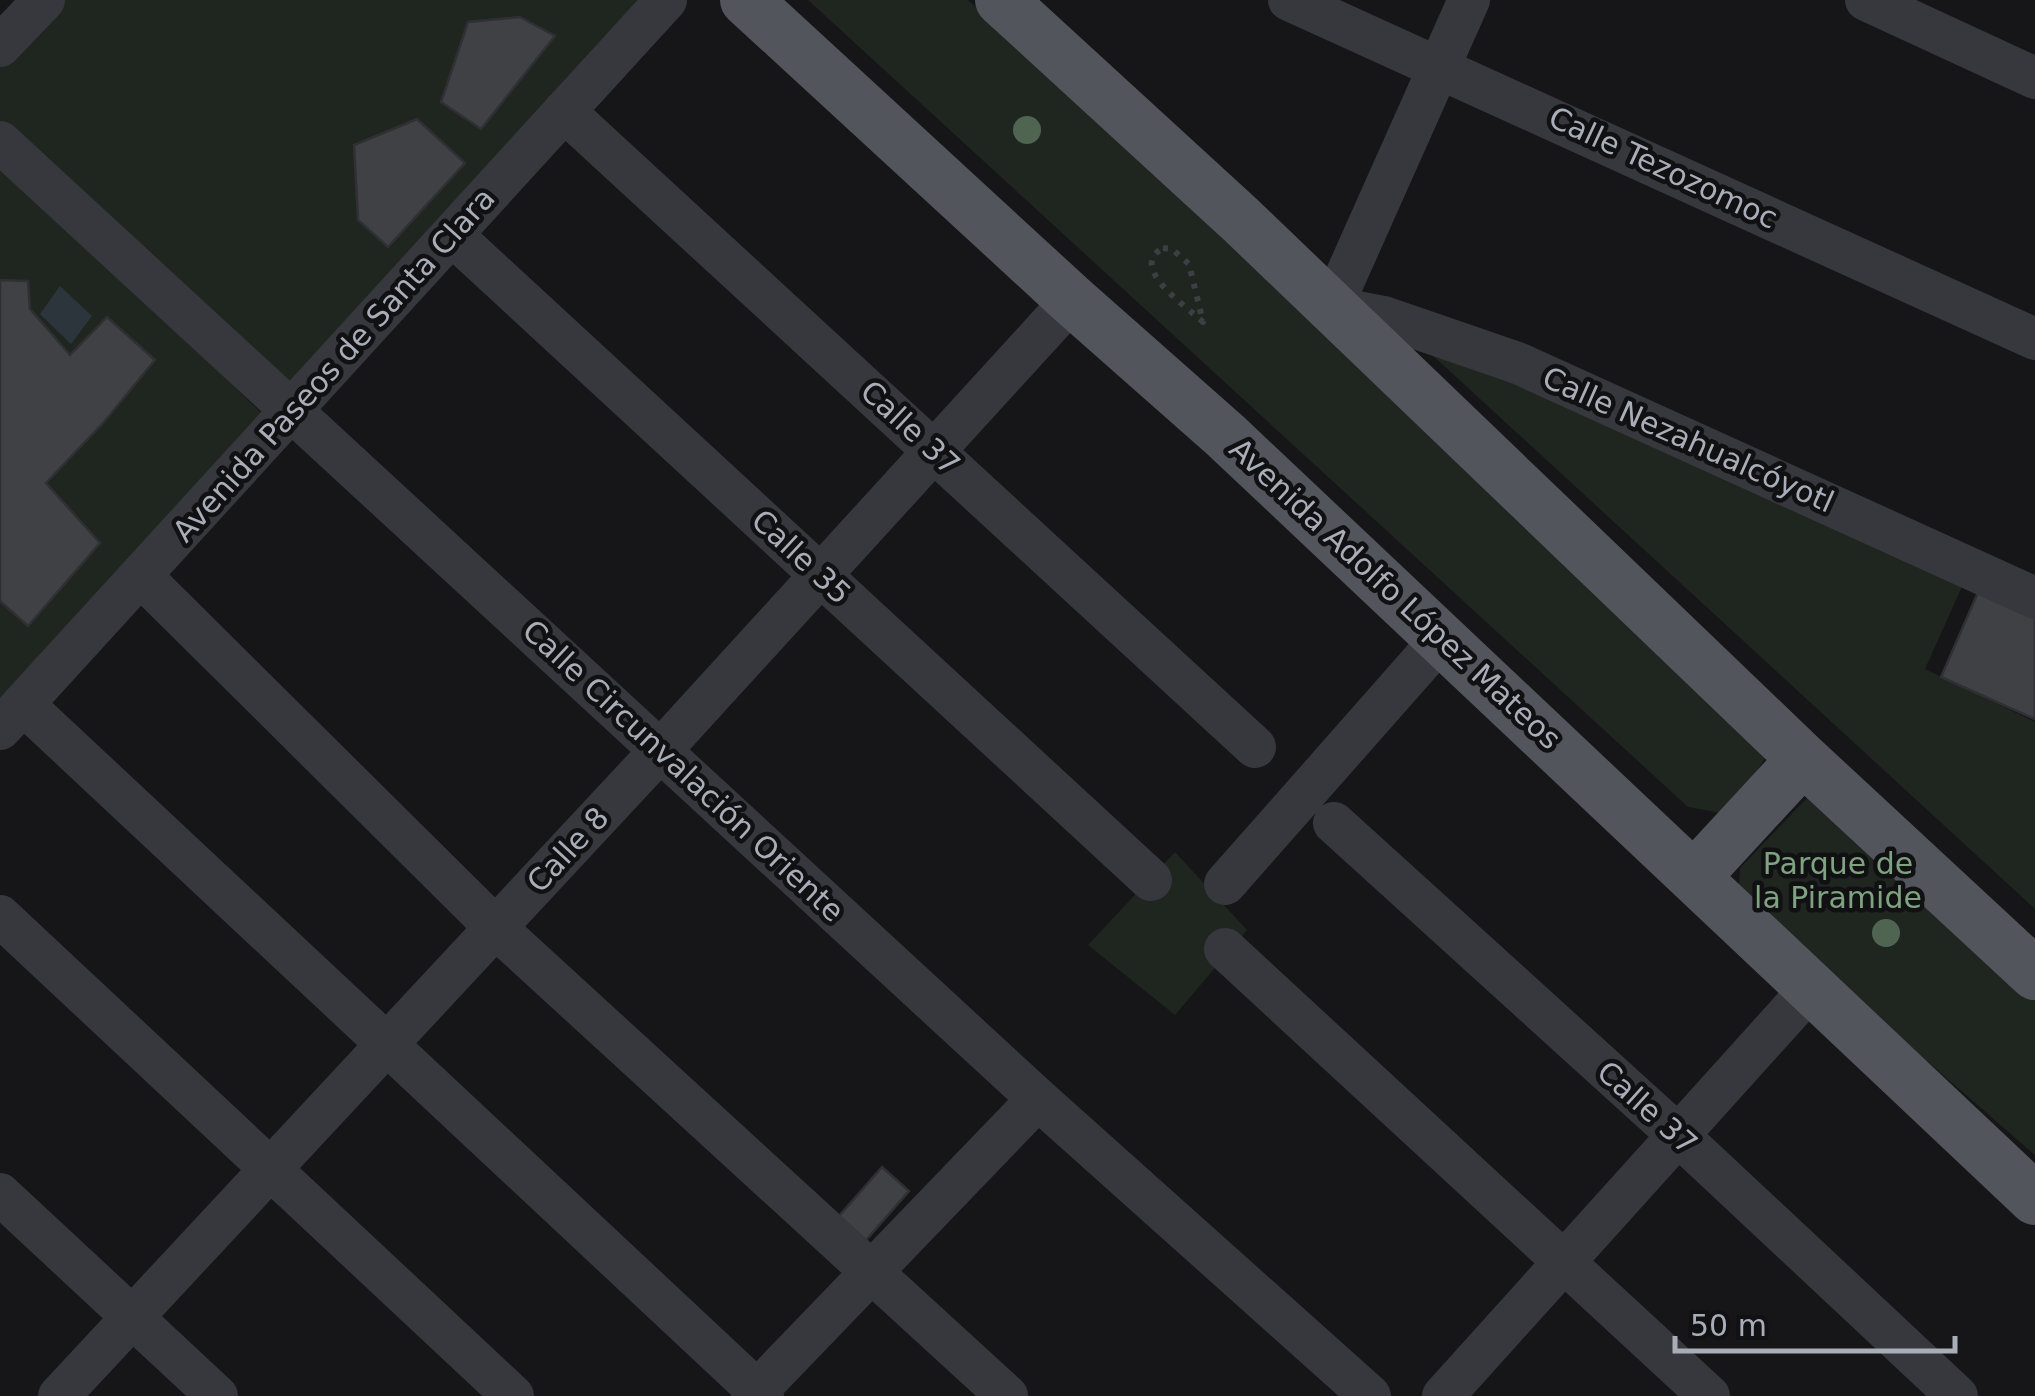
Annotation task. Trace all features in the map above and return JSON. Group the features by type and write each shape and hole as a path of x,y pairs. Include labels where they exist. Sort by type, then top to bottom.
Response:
{"main road":[{"name":"Avenida Adolfo López Mateos","path":"746,0 1226,436 2035,1199"},
{"path":"1001,0 2035,974"},
{"path":"1695,876 1803,759"}],"street":[{"path":"0,46 44,0"},
{"name":"Avenida Paseos de Santa Clara","path":"11,716 666,0"},
{"name":"Calle Tezozomoc","path":"1289,0 2035,339"},
{"path":"1332,308 1469,0"},
{"path":"1866,0 2035,78"},
{"name":"Calle 37","path":"564,111 1255,746"},
{"name":"Calle Circunvalación Oriente","path":"0,142 1038,1098 1370,1396"},
{"name":"Calle 35","path":"452,235 1150,880"},
{"name":"Calle 8","path":"60,1396 822,576 1072,300"},
{"name":"Calle Nezahualcóyotl","path":"1332,308 1384,317 1520,364 2035,598"},
{"path":"142,577 496,928 1007,1396"},
{"path":"1224,884 1442,638"},
{"path":"11,716 385,1046 757,1394 1038,1098"},
{"name":"Calle 37","path":"1334,823 1679,1136 1957,1396"},
{"path":"0,916 513,1396"},
{"path":"1226,949 1709,1396"},
{"path":"1443,1396 1812,987"},
{"path":"0,1194 218,1396"}],"path":[{"path":"1162,248 1172,249 1189,264 1203,322 1154,276 1150,263 1154,253 1162,248"}],"green space":[{"path":"44,0 684,0 303,413 0,128 0,48"},
{"path":"808,0 968,0 1756,730 1765,758 1746,790 1720,813 1688,807"},
{"path":"0,167 108,262 262,414 0,718"},
{"path":"1434,329 1965,580 1925,669 2035,722 2035,909 1429,352"},
{"name":"Parque de la Piramide","path":"1809,796 2035,967 2035,1155 1750,907 1739,886 1740,868"},
{"path":"1175,852 1247,930 1175,1015 1088,945"}],"shaded area":[{"path":"60,286 92,316 71,344 40,314"}],"building":[{"path":"520,17 555,36 481,129 441,102 468,22"},
{"path":"417,119 465,163 388,247 358,220 354,145"},
{"path":"0,280 28,281 30,309 70,355 107,317 155,360 46,483 100,543 28,626 0,601"},
{"path":"1983,581 2035,607 2035,719 1941,677"},
{"path":"882,1167 909,1191 860,1247 833,1223"}]}
